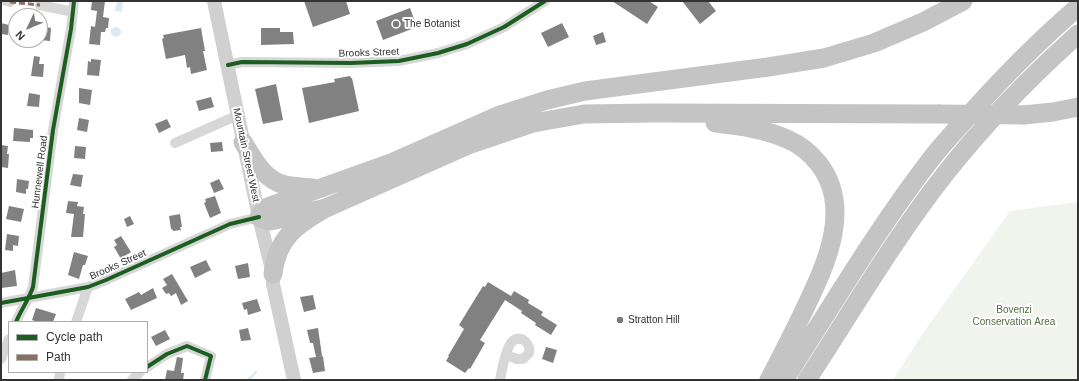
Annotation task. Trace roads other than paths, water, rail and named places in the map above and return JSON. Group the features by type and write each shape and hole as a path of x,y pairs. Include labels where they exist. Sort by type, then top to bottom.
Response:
{"highway":[{"path":"326,208 268,221 259,216 265,208 391,163 500,115 546,100 585,91 768,67 824,58 874,43 923,22 963,1"},
{"path":"784,380 850,276 932,158 1015,65 1050,31 1078,7"},
{"path":"808,380 900,236 945,174 1010,98 1039,69 1078,34"},
{"path":"273,274 276,256 288,235 301,223 326,208 468,145 533,123 584,114 1024,115 1053,112 1078,107"},
{"path":"652,113 758,129 780,136 807,151 821,167 829,182 834,196 835,214 832,240 828,257 793,334 769,380"},
{"path":"243,142 261,170 277,183 287,186 319,189"}],"main road":[{"name":"Mountain Street West","path":"214,1 243,142 273,274 273,284 294,380"}],"street":[{"name":"Hunnewell Road","path":"16,321 21,310 29,298 33,287 53,130 71,29 74,1"},
{"name":"Brooks Street","path":"228,65 242,62 350,63 399,61 438,53 467,44 504,27 545,1"},
{"path":"40,6 73,12"},
{"path":"175,142 238,115"},
{"name":"Brooks Street","path":"1,303 88,287 230,224 259,216"},
{"path":"76,321 88,287"},
{"path":"1,358 8,341"},
{"path":"148,366 167,354 186,346 211,356 205,380"},
{"path":"500,380 506,355"}],"waterway":[{"path":"248,380 256,372"}],"place":[{"name":"The Botanist","path":"396,24"},
{"name":"Stratton Hill","path":"620,320"}],"park label":[{"name":"Bovenzi Conservation Area","path":"1014,316"}]}
